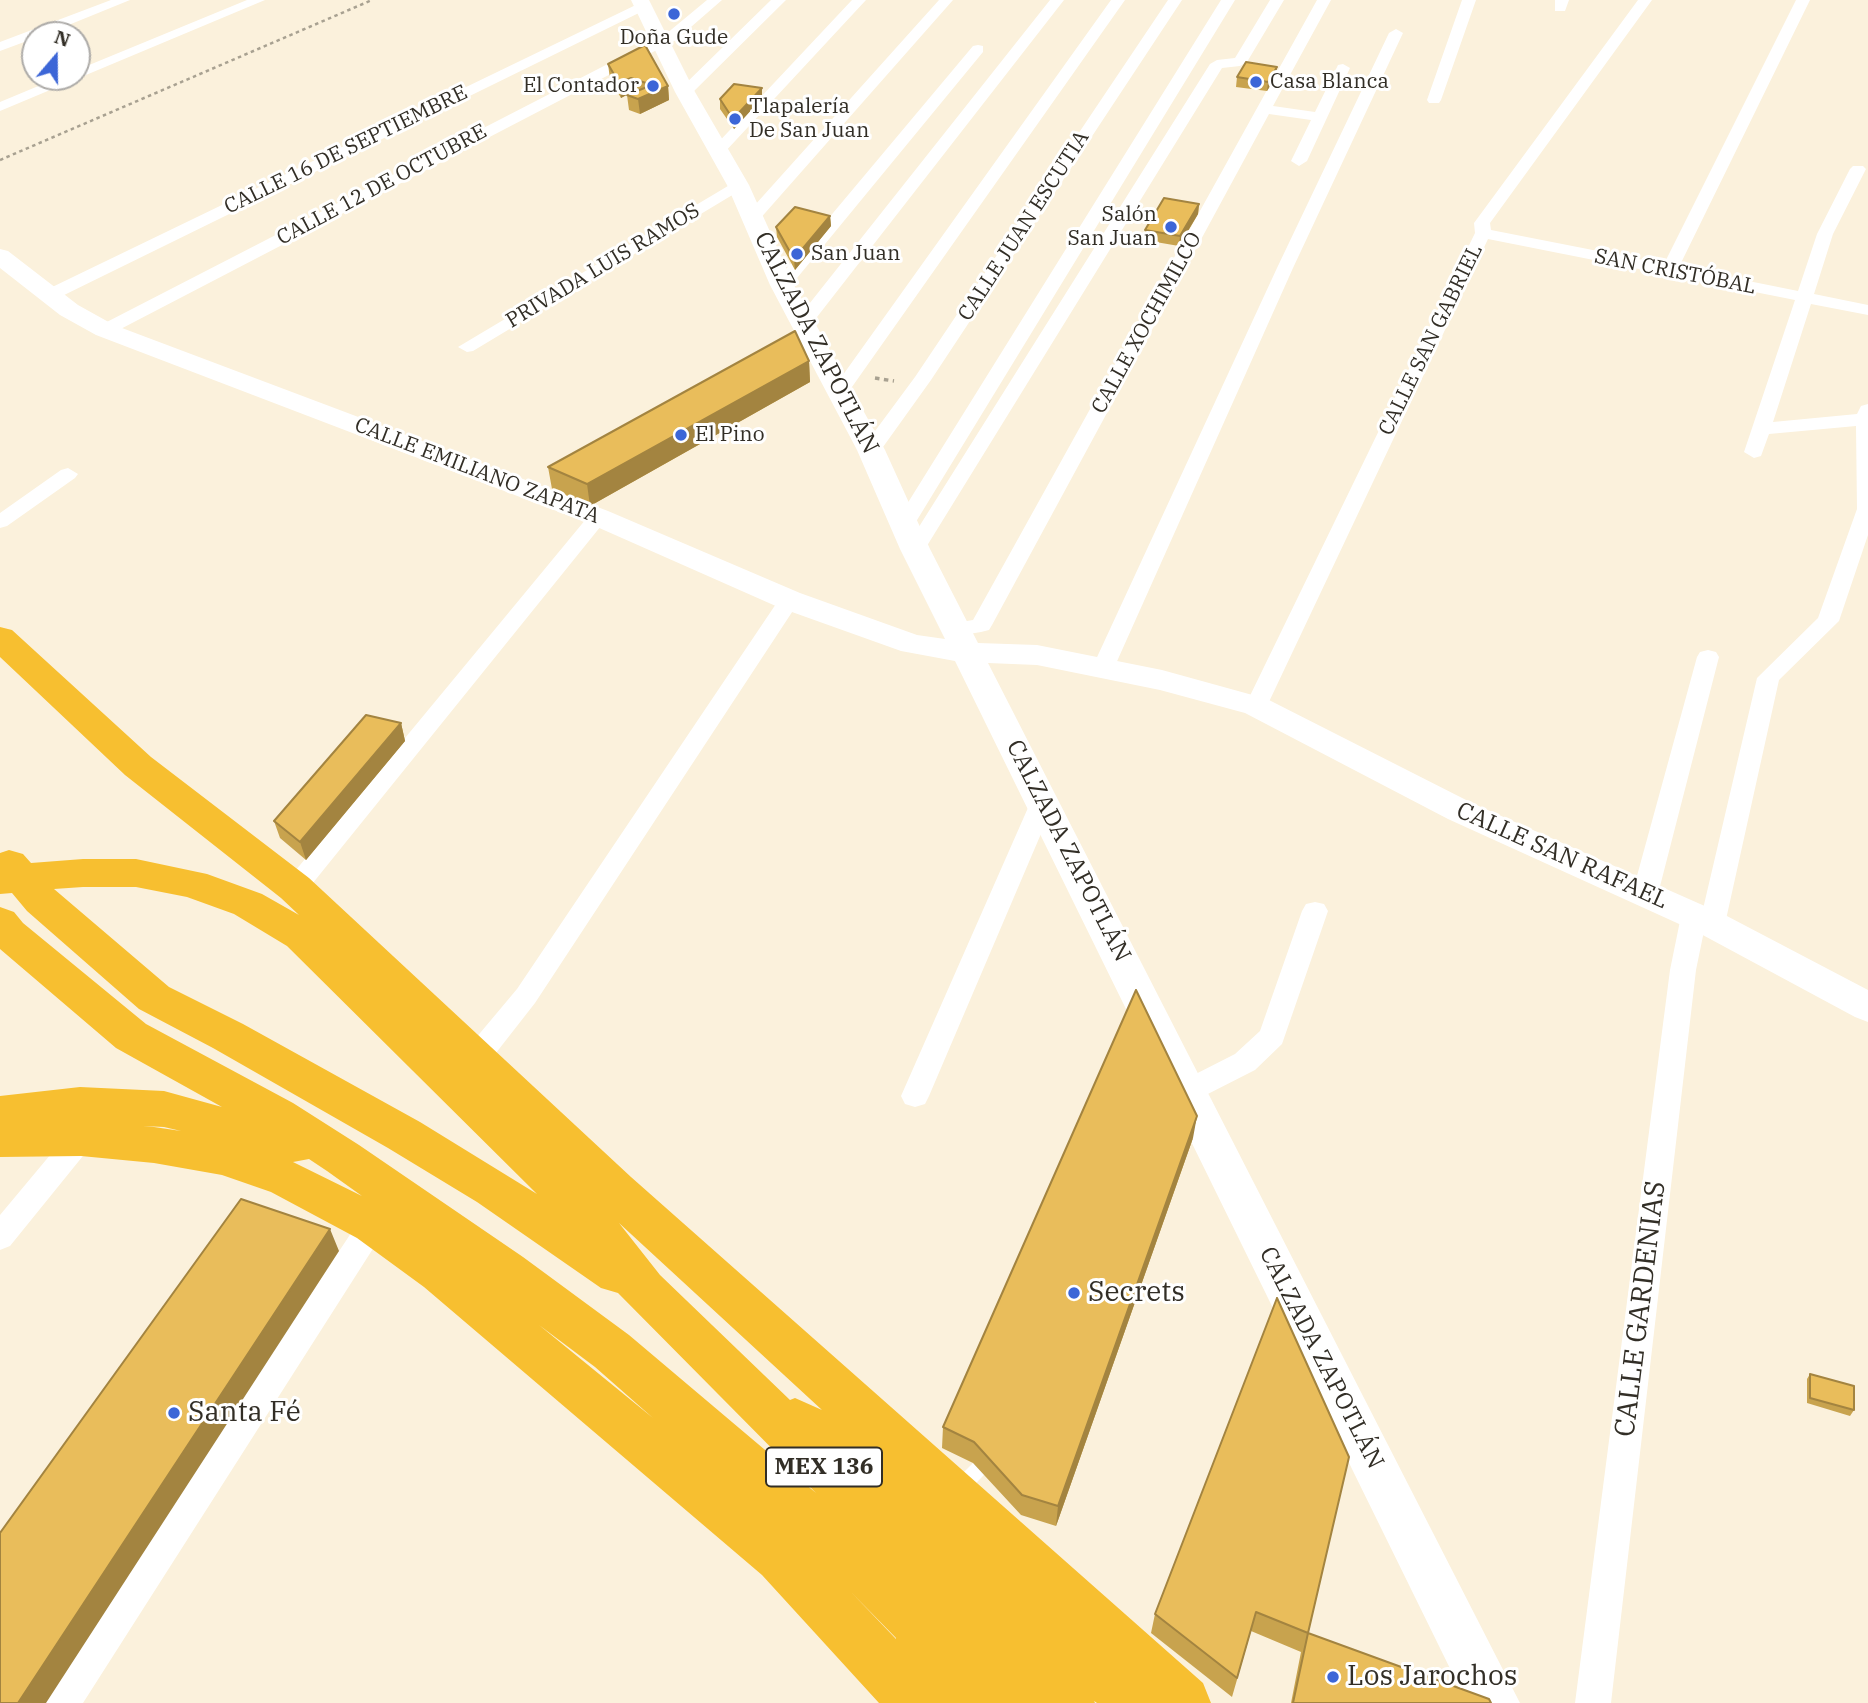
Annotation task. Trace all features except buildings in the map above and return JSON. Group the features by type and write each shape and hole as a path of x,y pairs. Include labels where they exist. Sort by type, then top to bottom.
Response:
{"highway":[{"path":"0,638 138,766 295,888 615,1191 953,1498 997,1522 1183,1703"},
{"path":"0,854 41,901 154,998 228,1035 404,1135 493,1189 643,1290"},
{"name":"MEX 136","path":"0,880 83,873 136,873 193,884 248,904 301,935 538,1164 591,1222 643,1290 1067,1703"},
{"path":"0,922 9,934 131,1036 277,1116 343,1158"},
{"path":"0,1114 80,1105 164,1110 343,1158"},
{"path":"0,1139 81,1138 154,1145 222,1157 287,1179 373,1224 441,1272 781,1557 917,1703"},
{"name":"MEX 136","path":"343,1158 506,1272 612,1351 874,1578 1000,1703"},
{"path":"750,1396 859,1457 1139,1703"},
{"path":"874,1578 916,1650 960,1703"}],"street":[{"path":"0,47 123,0"},
{"path":"91,69 258,0"},
{"name":"CALLE 12 DE OCTUBRE","path":"106,330 659,42 682,29 715,0"},
{"path":"685,92 779,0"},
{"path":"718,151 859,0"},
{"path":"752,218 946,0"},
{"path":"806,336 1057,0"},
{"path":"849,379 1118,0"},
{"name":"CALLE JUAN ESCUTIA","path":"871,450 922,380 1175,0"},
{"path":"910,537 1228,0"},
{"path":"910,537 1217,64 1240,62 1277,0"},
{"name":"CALLE XOCHIMILCO","path":"963,641 981,625 1324,0"},
{"path":"1434,100 1469,0"},
{"name":"CALLE SAN GABRIEL","path":"1256,706 1483,233 1482,223 1645,0"},
{"path":"1669,270 1803,0"},
{"name":"CALZADA ZAPOTLÁN","path":"641,3 685,92 738,185 806,336 849,379 871,450 910,537 1043,801 1173,1077 1494,1703"},
{"name":"CALLE 16 DE SEPTIEMBRE","path":"50,295 641,3"},
{"path":"1103,668 1285,268 1396,33"},
{"path":"782,285 978,49"},
{"path":"1299,161 1343,68"},
{"path":"0,107 38,91"},
{"path":"1264,109 1320,117"},
{"path":"1754,453 1825,234 1858,169"},
{"name":"PRIVADA LUIS RAMOS","path":"467,346 738,185"},
{"name":"SAN CRISTÓBAL","path":"1483,233 1868,310"},
{"name":"CALLE EMILIANO ZAPATA","path":"0,256 69,310 106,330 598,517 789,600 912,644 963,641 1103,668"},
{"path":"1761,429 1866,415"},
{"name":"CALLE GARDENIAS","path":"1593,1703 1684,970 1703,920 1768,678 1828,621 1867,509 1866,415"},
{"path":"0,522 68,474"},
{"path":"532,492 557,478"},
{"path":"295,888 598,517"},
{"path":"475,1059 526,996 789,600"},
{"path":"1645,894 1708,657"},
{"name":"CALLE SAN RAFAEL","path":"1103,668 1163,680 1256,706 1460,811 1703,920 1868,1007"},
{"path":"915,1096 1043,801"},
{"path":"1173,1077 1245,1062 1272,1037 1315,911"},
{"path":"0,1237 81,1138"},
{"path":"62,1703 373,1224"}],"lane":[{"path":"953,1498 963,1482 998,1447"}],"path":[{"path":"0,160 372,0"},
{"path":"849,379 868,376 886,380 922,380"}],"place":[{"name":"Doña Gude","path":"674,14"},
{"name":"Casa Blanca","path":"1256,82"},
{"name":"El Contador","path":"653,86"},
{"name":"Tlapalería De San Juan","path":"735,119"},
{"name":"Salón San Juan","path":"1171,227"},
{"name":"San Juan","path":"797,254"},
{"name":"El Pino","path":"681,435"},
{"name":"Secrets","path":"1074,1293"},
{"name":"Santa Fé","path":"174,1413"},
{"name":"Los Jarochos","path":"1333,1677"}]}
